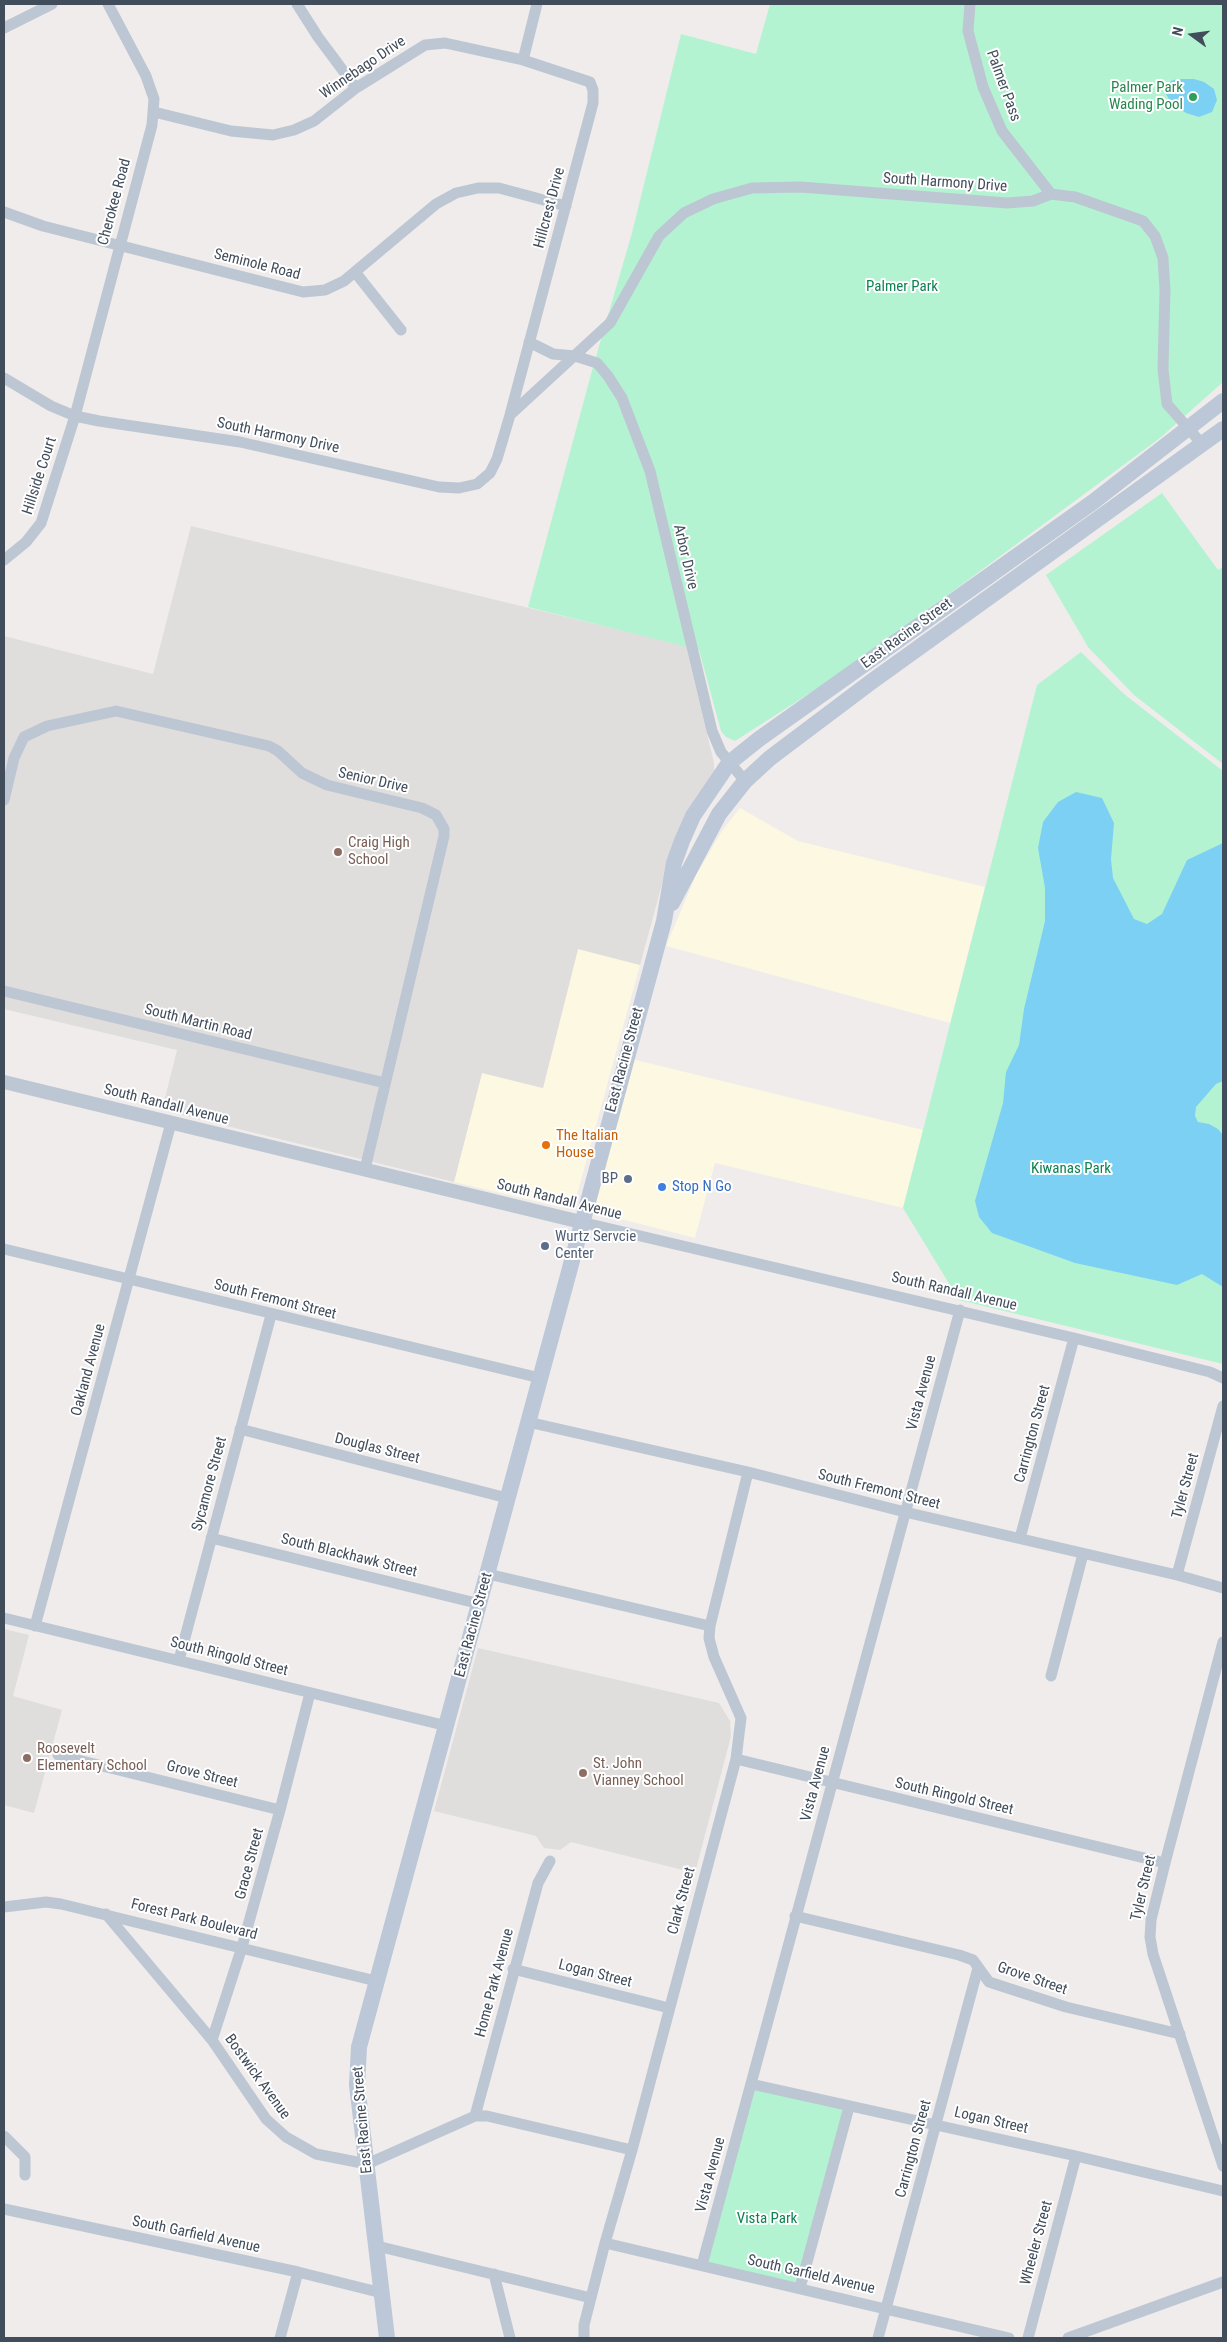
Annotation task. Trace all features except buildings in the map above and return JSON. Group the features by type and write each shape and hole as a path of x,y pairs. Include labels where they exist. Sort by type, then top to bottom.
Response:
{"main road":[{"name":"East Racine Street","path":"387,2338 357,2085 359,2046 664,920 674,863 682,841 693,816 729,763 759,739 1093,502 1223,401"},
{"name":"East Racine Street","path":"664,920 711,828 727,803 745,781 791,740 1223,429"}],"street":[{"path":"4,28 52,4"},
{"name":"Cherokee Road","path":"75,416 154,112 154,99 146,76 108,4"},
{"path":"297,4 318,37 356,88"},
{"path":"523,60 537,4"},
{"name":"Palmer Pass","path":"970,4 968,30 984,87 1002,131 1051,194"},
{"name":"Winnebago Drive","path":"154,112 231,131 273,135 294,130 314,121 356,88 424,46 445,43 523,60 584,78 590,82"},
{"name":"Hillcrest Drive","path":"529,342 593,103 593,90 590,82"},
{"name":"South Harmony Drive","path":"510,415 610,323 659,236 684,213 713,199 752,188 801,187 998,202 1033,201 1051,194 1075,197 1142,221 1154,236 1162,258 1165,290 1163,369 1167,404 1202,444"},
{"name":"Seminole Road","path":"4,212 43,226 303,292 326,290 344,281 436,204 456,193 478,188 499,188 566,206"},
{"path":"355,272 401,330"},
{"path":"529,342 553,354 575,356"},
{"name":"South Harmony Drive","path":"4,378 51,406 75,416 99,422 240,442 439,487 460,488 477,484 490,473 498,459 529,342"},
{"name":"Arbor Drive","path":"575,356 596,363 608,376 622,398 650,471 716,744 745,781"},
{"name":"Hillside Court","path":"4,560 26,542 41,523 75,416"},
{"name":"Senior Drive","path":"4,800 14,758 24,737 47,726 116,711 269,746 278,751 302,773 327,785 422,808 436,815 444,828 444,836 365,1169"},
{"name":"South Martin Road","path":"4,991 385,1083"},
{"name":"South Randall Avenue","path":"4,1082 581,1222 960,1310 1210,1372 1223,1378"},
{"name":"Oakland Avenue","path":"35,1626 171,1123"},
{"name":"South Fremont Street","path":"4,1249 270,1315 540,1378"},
{"name":"Vista Avenue","path":"702,2265 960,1310"},
{"name":"Sycamore Street","path":"180,1660 270,1315"},
{"name":"Carrington Street","path":"1020,1538 1074,1338"},
{"name":"Tyler Street","path":"1177,1575 1223,1406"},
{"name":"South Fremont Street","path":"528,1422 748,1472 905,1512 1177,1575 1223,1588"},
{"name":"Douglas Street","path":"240,1429 507,1498"},
{"name":"Clark Street","path":"584,2338 584,2325 605,2243 632,2150 736,1759 742,1718 714,1657 709,1638 710,1626 748,1472"},
{"name":"South Blackhawk Street","path":"211,1538 480,1604"},
{"path":"1051,1676 1083,1554"},
{"path":"488,1574 710,1626"},
{"name":"South Ringold Street","path":"4,1618 447,1726"},
{"name":"Tyler Street","path":"1223,1642 1165,1863 1151,1920 1150,1937 1153,1954 1219,2149 1223,2166"},
{"name":"Grace Street","path":"212,2040 242,1947 310,1693"},
{"name":"Grove Street","path":"58,1755 280,1810"},
{"name":"South Ringold Street","path":"736,1759 1165,1863"},
{"name":"Home Park Avenue","path":"475,2116 513,1969 538,1883 550,1861"},
{"name":"Forest Park Boulevard","path":"4,1907 46,1902 106,1914 376,1981"},
{"name":"Bostwick Avenue","path":"106,1914 212,2040 255,2104 275,2129 316,2154 367,2164"},
{"name":"Grove Street","path":"795,1916 959,1955 973,1960 989,1982 1066,2006 1180,2034"},
{"name":"Carrington Street","path":"878,2338 978,1968"},
{"name":"Logan Street","path":"513,1969 669,2008"},
{"name":"Logan Street","path":"751,2084 849,2107 936,2124 1223,2191"},
{"path":"800,2288 849,2107"},
{"path":"367,2164 475,2116 501,2118 632,2150"},
{"path":"1219,2149 1223,2134"},
{"path":"4,2136 25,2157 25,2175"},
{"name":"Wheeler Street","path":"1028,2338 1076,2156"},
{"name":"South Garfield Avenue","path":"7,2212 298,2272 382,2293"},
{"name":"South Garfield Avenue","path":"605,2243 886,2308 997,2337 1009,2338"},
{"path":"377,2246 591,2298"},
{"path":"280,2338 298,2272"},
{"path":"494,2274 510,2338"},
{"path":"1068,2338 1223,2282"}],"shaded area":[{"name":"Craig High School","path":"191,526 686,646 714,763 714,771 668,862 640,965 578,949 543,1088 482,1073 454,1182 162,1110 177,1050 4,1009 4,636 153,674"},
{"path":"740,808 798,841 985,887 950,1023 666,946 696,875 722,831"},
{"path":"578,949 640,965 575,1202 572,1206 560,1207 454,1182 482,1073 543,1088"},
{"path":"632,1059 923,1130 903,1208 715,1163 695,1238 594,1212"},
{"name":"Roosevelt Elementary School","path":"4,1629 29,1635 13,1696 62,1710 34,1813 4,1805"},
{"name":"St. John Vianney School","path":"478,1648 719,1703 730,1721 731,1736 695,1873 571,1842 560,1850 544,1848 536,1836 434,1811"}],"green space":[{"name":"Palmer Park","path":"770,4 1223,4 1223,382 1160,438 849,668 735,741 726,737 721,731 699,650 528,607 593,367 632,233 681,34 756,54"},
{"path":"1162,493 1218,570 1223,567 1223,764 1134,695 1088,647 1046,575"},
{"name":"Kiwanas Park","path":"1081,652 1124,694 1223,771 1223,1364 959,1300 903,1208 1037,685"},
{"name":"Vista Park","path":"751,2084 849,2107 800,2288 702,2265"}],"water":[{"name":"Palmer Park Wading Pool","path":"1194,79 1204,82 1214,89 1217,100 1212,112 1199,117 1186,113 1172,104 1166,94 1166,89 1171,81"},
{"path":"1076,792 1102,798 1114,823 1111,859 1113,878 1134,919 1147,924 1162,914 1187,860 1223,843 1223,1081 1216,1084 1196,1107 1195,1116 1198,1122 1209,1124 1218,1129 1223,1135 1223,1287 1202,1274 1177,1285 1075,1263 992,1233 979,1217 975,1201 1003,1103 1006,1072 1019,1045 1024,1009 1045,921 1045,888 1038,848 1043,822 1058,802"}],"place":[{"name":"Palmer Park Wading Pool","path":"1193,97"},
{"name":"Craig High School","path":"338,852"},
{"name":"The Italian House","path":"546,1145"},
{"name":"BP","path":"628,1179"},
{"name":"Stop N Go","path":"662,1187"},
{"name":"Wurtz Servcie Center","path":"545,1246"},
{"name":"Roosevelt Elementary School","path":"27,1758"},
{"name":"St. John Vianney School","path":"583,1773"}]}
